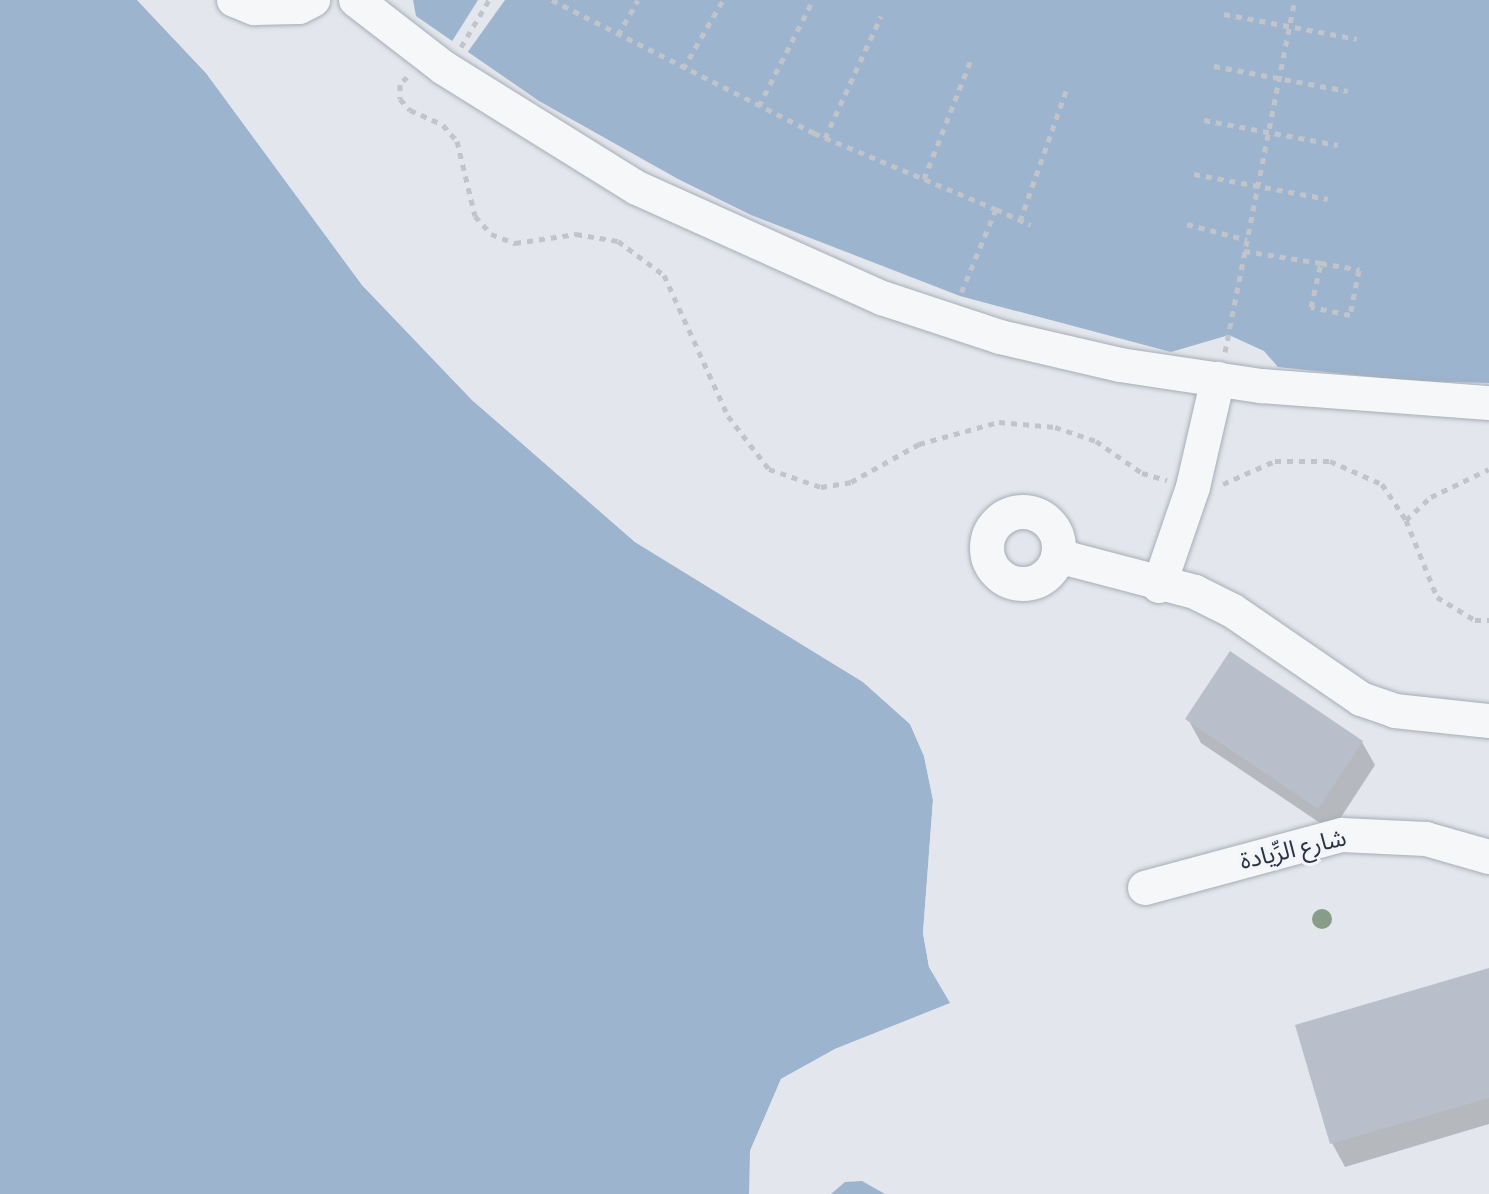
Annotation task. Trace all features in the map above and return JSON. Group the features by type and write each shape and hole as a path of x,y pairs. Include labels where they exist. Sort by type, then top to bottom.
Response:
{"street":[{"path":"234,0 254,8 299,7 313,0"},
{"path":"356,0 436,62 637,188 882,298 1015,341 1120,365 1218,379 1489,403"},
{"path":"1159,586 1193,487 1218,379"},
{"path":"1058,556 1150,578 1159,586 1195,592 1233,611 1361,699 1395,711 1489,721"},
{"name":"شارع الرِّيادة","path":"1145,888 1342,835 1426,839 1489,857"}],"path":[{"path":"489,0 436,62 400,84 400,99 410,110 443,125 457,141 475,216 491,234 515,243 576,234 618,241 640,253 664,275 728,416 769,469 821,487 851,482 919,444 999,422 1055,427 1096,441 1142,473 1193,487 1235,483 1275,461 1330,461 1382,484 1406,520 1437,597 1475,620 1489,620"},
{"path":"552,0 683,69 825,138 1031,225"},
{"path":"618,35 638,0"},
{"path":"683,69 723,0"},
{"path":"759,106 813,0"},
{"path":"1229,335 1295,0"},
{"path":"1224,14 1357,39"},
{"path":"825,138 881,16"},
{"path":"924,179 972,57"},
{"path":"1214,66 1348,91"},
{"path":"1020,221 1066,91"},
{"path":"1204,120 1338,145"},
{"path":"1194,174 1328,199"},
{"path":"960,296 996,209"},
{"path":"1187,224 1247,240"},
{"path":"1244,251 1321,263 1359,270 1350,315 1311,307 1321,263"},
{"path":"1406,520 1431,497 1489,469"}],"water":[{"path":"0,0 137,0 206,73 362,285 472,400 635,542 863,682 910,724 924,756 933,800 923,933 929,967 951,1003 835,1049 781,1079 750,1151 749,1194 0,1194"},
{"path":"413,0 1489,0 1489,383 1411,381 1278,367 1264,351 1229,335 1171,352 960,296 751,215 678,179 539,101 416,16"},
{"path":"862,1181 885,1194 831,1194 845,1182"}],"pier":[{"path":"137,0 210,71 365,283 475,397 637,539 865,678 913,722 928,755 937,799 927,933 932,966 954,1004 913,1026 836,1053 785,1082 754,1151 753,1194 750,1151 781,1079 835,1049 950,1003 929,967 923,933 933,800 924,756 910,724 863,682 635,542 472,400 362,285 206,73"},
{"path":"478,0 505,0 467,53 451,43"}],"building":[{"path":"1230,651 1363,741 1318,809 1185,719"},
{"path":"1489,968 1489,1098 1330,1144 1295,1025"}]}
